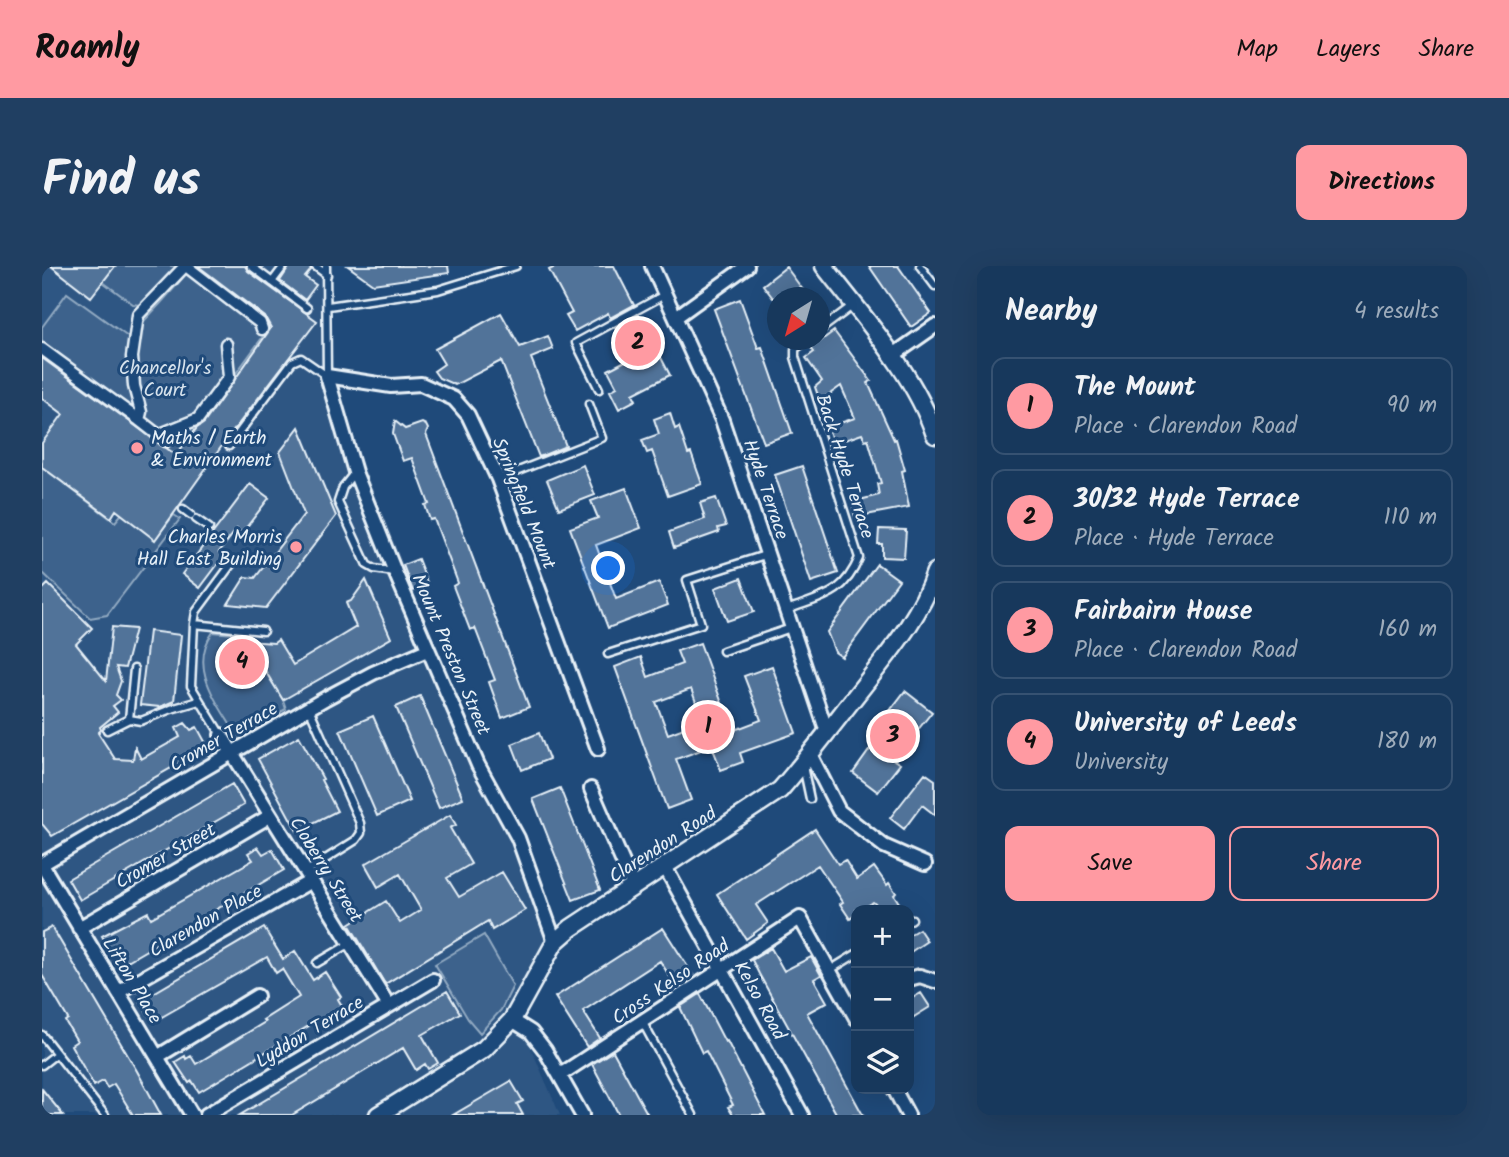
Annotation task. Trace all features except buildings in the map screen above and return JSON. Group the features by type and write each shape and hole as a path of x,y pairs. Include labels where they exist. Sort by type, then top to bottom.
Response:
{"street":[{"path":"139,420 141,412 135,396 132,366 137,318 185,266 260,323 262,329"},
{"name":"Hyde Terrace","path":"652,266 722,420 827,732"},
{"path":"676,317 747,266"},
{"path":"824,266 892,355 927,409 935,435"},
{"path":"892,355 935,326"},
{"path":"42,349 162,438 198,419 229,377 226,344"},
{"name":"Mount Preston Street","path":"327,376 355,472 427,650 478,765 518,838 555,942"},
{"name":"Springfield Mount","path":"327,376 391,386 421,384 454,399 468,415 498,479 598,749"},
{"name":"Clarendon Road","path":"386,1113 484,1049 512,1020 555,942 571,928 780,790 908,626 931,586 935,572"},
{"name":"Cromer Terrace","path":"42,865 309,708 373,673 427,650"},
{"name":"Cloberry Street","path":"220,735 388,1006"},
{"path":"806,759 839,811 884,846 925,864"},
{"path":"591,789 634,887"},
{"name":"Cromer Street","path":"79,928 270,816"},
{"name":"Lifton Place","path":"42,865 192,1115"},
{"name":"Kelso Road","path":"665,867 802,1115"},
{"name":"Clarendon Place","path":"118,992 308,877"},
{"name":"Cross Kelso Road","path":"560,1075 800,918 830,970"},
{"path":"830,970 851,1006"},
{"path":"914,978 920,976 935,981"},
{"name":"Lyddon Terrace","path":"206,1115 433,980"},
{"path":"157,1057 257,996"},
{"path":"512,1020 531,1032 545,1049 582,1115"},
{"path":"897,1094 908,1115"}],"lane":[{"path":"251,266 307,308"},
{"path":"272,282 284,266"},
{"path":"315,266 327,275"},
{"path":"326,266 327,376"},
{"path":"328,306 438,290 516,266"},
{"path":"920,266 935,286"},
{"path":"599,389 576,343 666,294"},
{"path":"830,323 854,305"},
{"name":"Back Hyde Terrace","path":"788,610 840,589 854,572 859,558 795,350"},
{"path":"229,446 292,362 302,358 327,376"},
{"path":"498,479 602,438 589,404"},
{"path":"355,472 343,487 338,502 367,565 374,569 396,572"},
{"path":"183,509 209,528"},
{"path":"608,654 701,624 687,580 768,554"},
{"path":"220,735 191,686 194,624 196,612 233,562"},
{"path":"194,624 262,631"},
{"path":"723,651 793,628"},
{"path":"129,719 134,669"},
{"path":"107,730 129,719 141,721 200,701"},
{"path":"308,877 356,840 361,833 360,823 309,708"},
{"path":"806,759 810,799"},
{"path":"317,963 351,943"},
{"path":"830,970 851,957"},
{"path":"643,1023 694,1115"},
{"path":"42,1035 105,1115"},
{"path":"42,1065 56,1054"}],"shaded area":[{"path":"42,266 325,266 327,376 558,949 518,1018 560,1115 42,1115"}],"green space":[{"path":"115,266 179,266 139,305 133,304 103,282"},
{"name":"Chancellor's Court","path":"191,268 270,327 176,455 42,356 42,327 67,293 128,337 161,304"},
{"path":"42,467 115,522 128,506 155,539 174,515 180,519 107,615 90,618 42,572"},
{"path":"213,632 243,635 286,709 237,736 215,699 204,672 206,645"},
{"path":"484,935 513,986 501,1010 480,1033 468,1019 435,964"}],"place":[{"name":"30/32 Hyde Terrace","path":"638,343"},
{"name":"Maths / Earth & Environment","path":"137,448"},
{"name":"Charles Morris Hall East Building","path":"296,547"},
{"name":"University of Leeds","path":"242,662"},
{"name":"The Mount","path":"708,727"},
{"name":"Fairbairn House","path":"893,736"}]}
